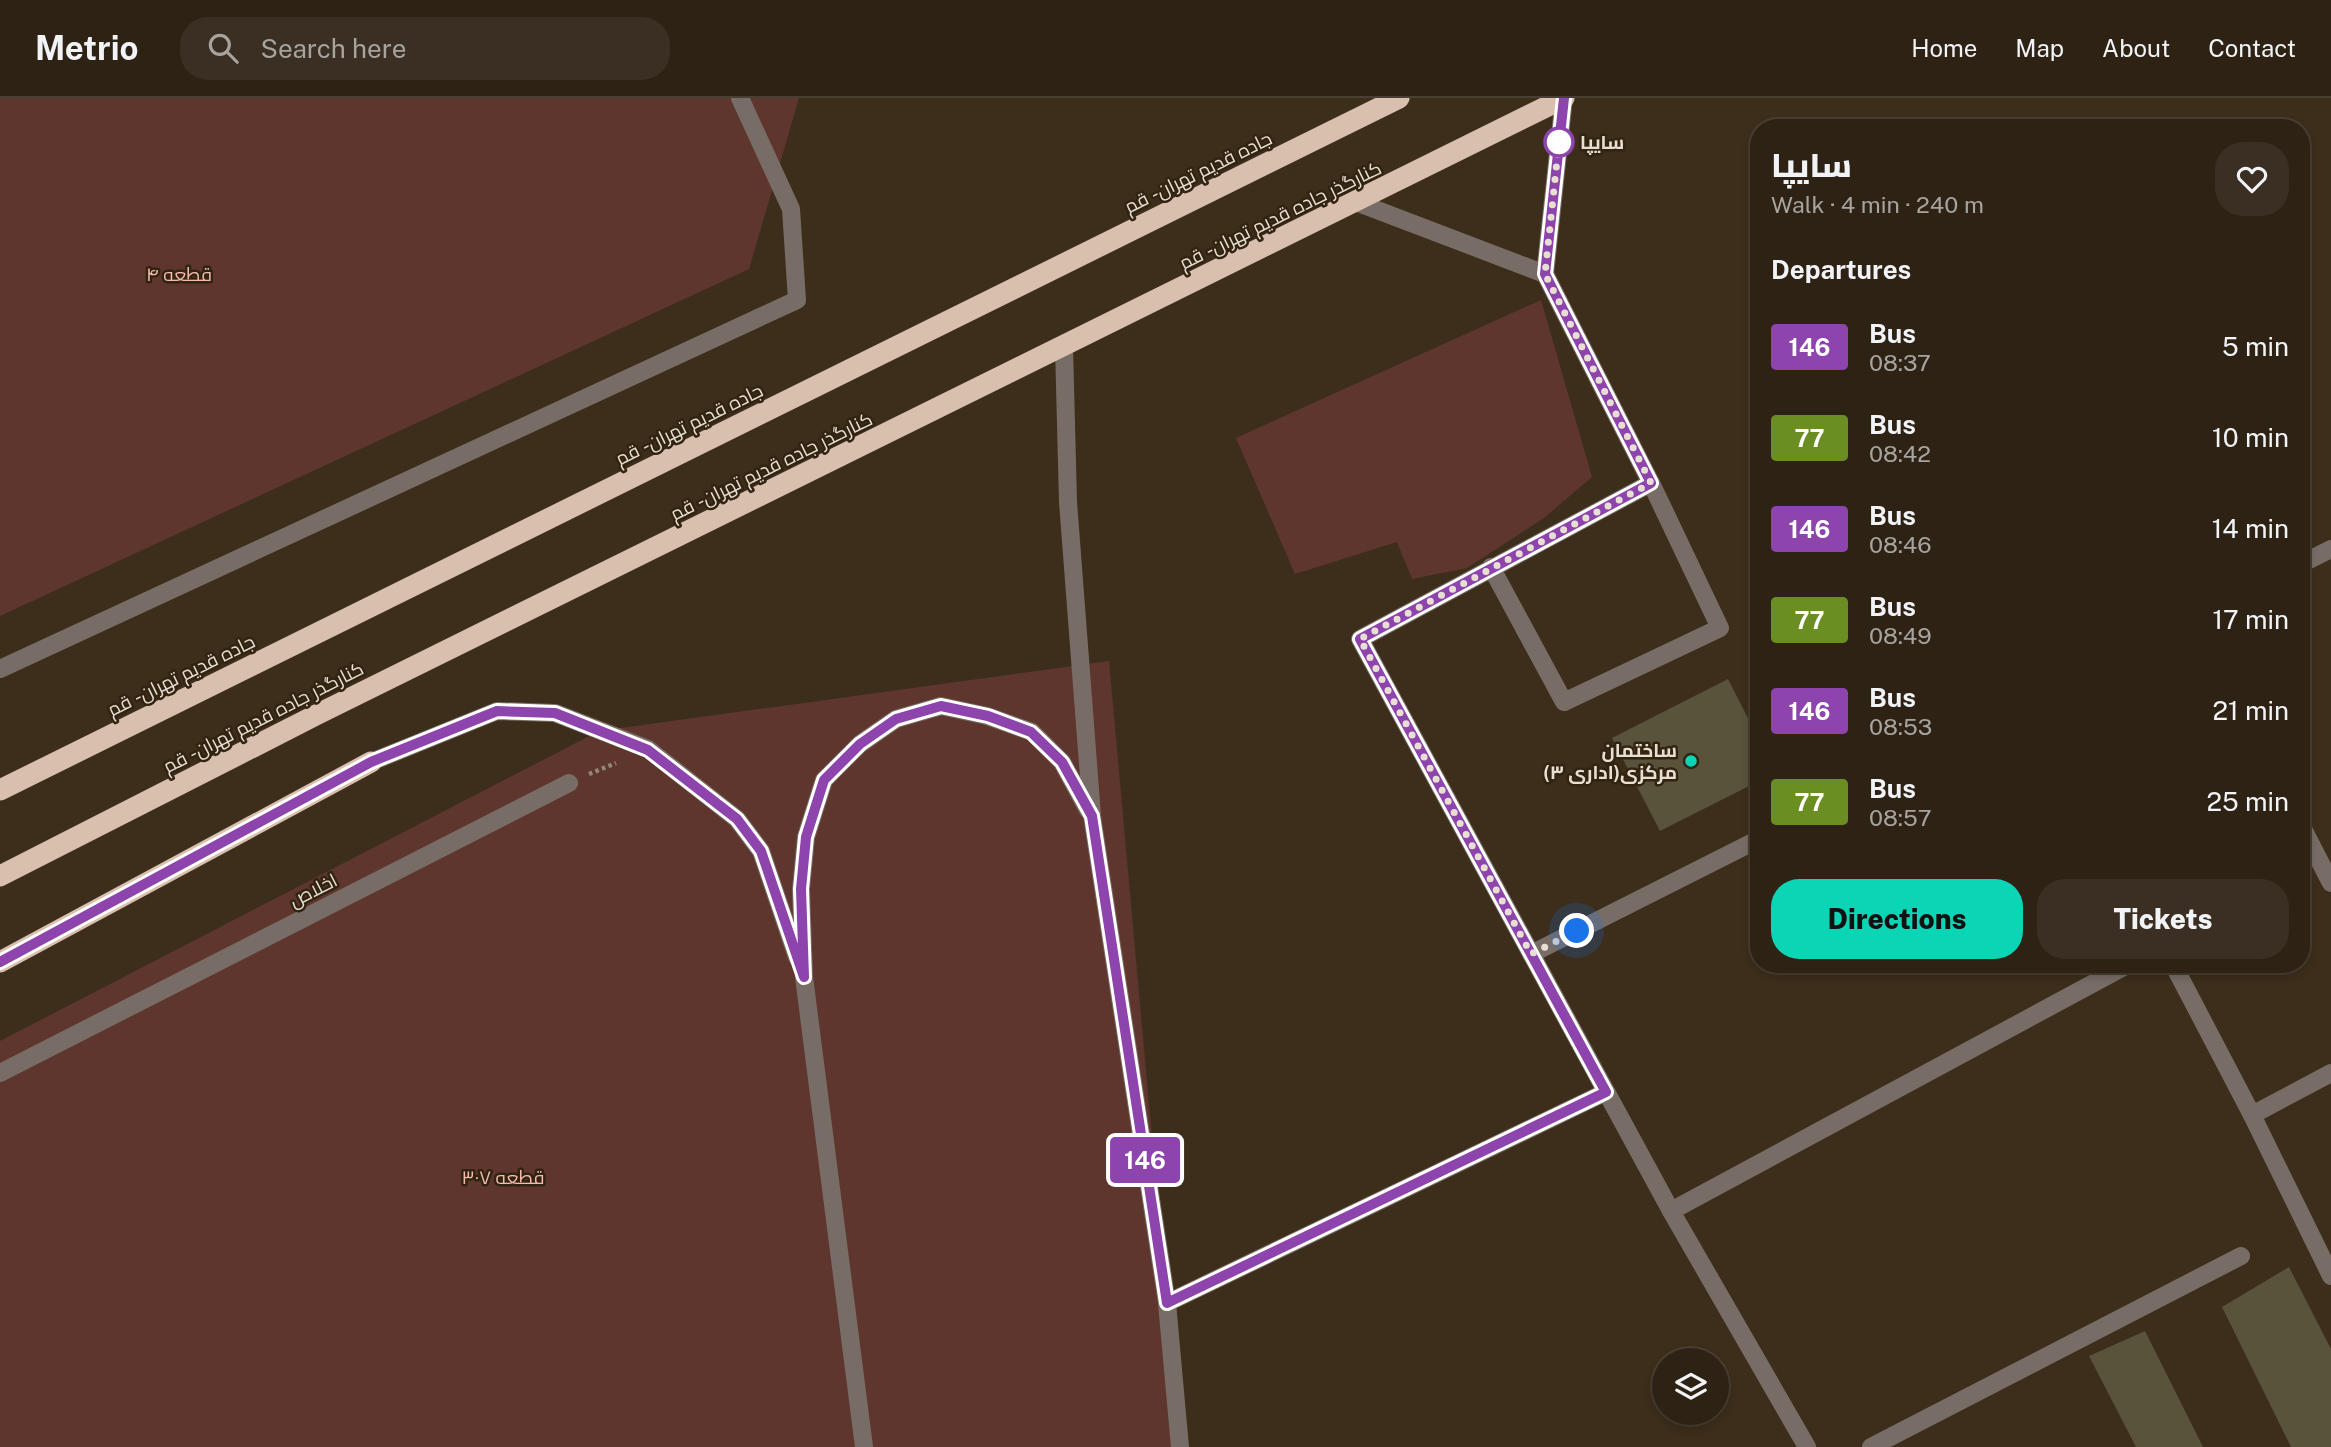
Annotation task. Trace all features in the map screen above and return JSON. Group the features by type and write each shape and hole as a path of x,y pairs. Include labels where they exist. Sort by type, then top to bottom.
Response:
{"highway":[{"name":"جاده قدیم تهران - قم","path":"0,790 1399,98"},
{"name":"کنارگذر جاده قدیم تهران - قم","path":"0,876 318,714 1564,98"},
{"path":"0,962 371,762"}],"street":[{"path":"0,669 797,300 791,209 740,98"},
{"path":"1491,567 1564,702 1720,628 1651,483 1545,274 1564,98"},
{"path":"1356,202 1545,274"},
{"path":"1064,347 1068,502 1092,816 1167,1303 1180,1447"},
{"path":"1651,483 1360,639 1671,1211 1807,1447"},
{"path":"2310,560 2331,549"},
{"path":"864,1447 804,977 802,876 806,837 824,780 860,744 896,719 941,706 988,716 1031,732 1062,762 1092,816"},
{"path":"371,762 497,711 555,713 648,750 737,819 761,851 804,977"},
{"name":"اخلاص","path":"0,1073 569,782"},
{"path":"2310,842 2331,883"},
{"path":"1531,954 1750,844"},
{"path":"1671,1211 2112,973"},
{"path":"2178,973 2252,1115 2331,1276"},
{"path":"2252,1115 2331,1073"},
{"path":"1167,1303 1606,1092"},
{"path":"1871,1447 2241,1256"}],"path":[{"path":"569,782 648,750"}],"green space":[{"name":"قطعه ۴","path":"0,98 799,98 749,269 0,616"},
{"path":"1541,300 1592,477 1544,518 1467,568 1412,579 1397,542 1295,574 1236,438"},
{"name":"قطعه ۳۰۷","path":"1109,661 1180,1447 0,1447 0,1041 599,731"}],"building":[{"name":"ساختمان مرکزی(اداری ۳)","path":"1728,679 1750,722 1750,786 1660,831 1612,738"},
{"path":"2289,1267 2331,1349 2331,1447 2291,1447 2222,1307"},
{"path":"2145,1331 2203,1447 2136,1447 2089,1356"}],"bus line":[{"name":"146","path":"0,962 371,762 497,711 555,713 648,750 737,819 761,851 804,977 801,889 806,837 824,780 860,744 896,719 941,706 988,716 1031,732 1062,762 1092,816 1167,1303 1606,1092 1360,639 1651,483 1545,274 1564,98"}],"place":[{"name":"سایپا","path":"1559,142"},
{"name":"ساختمان مرکزی(اداری ۳)","path":"1691,761"}],"route":[{"path":"1559,142 1545,274 1651,483 1360,639 1531,954 1577,931"}]}
